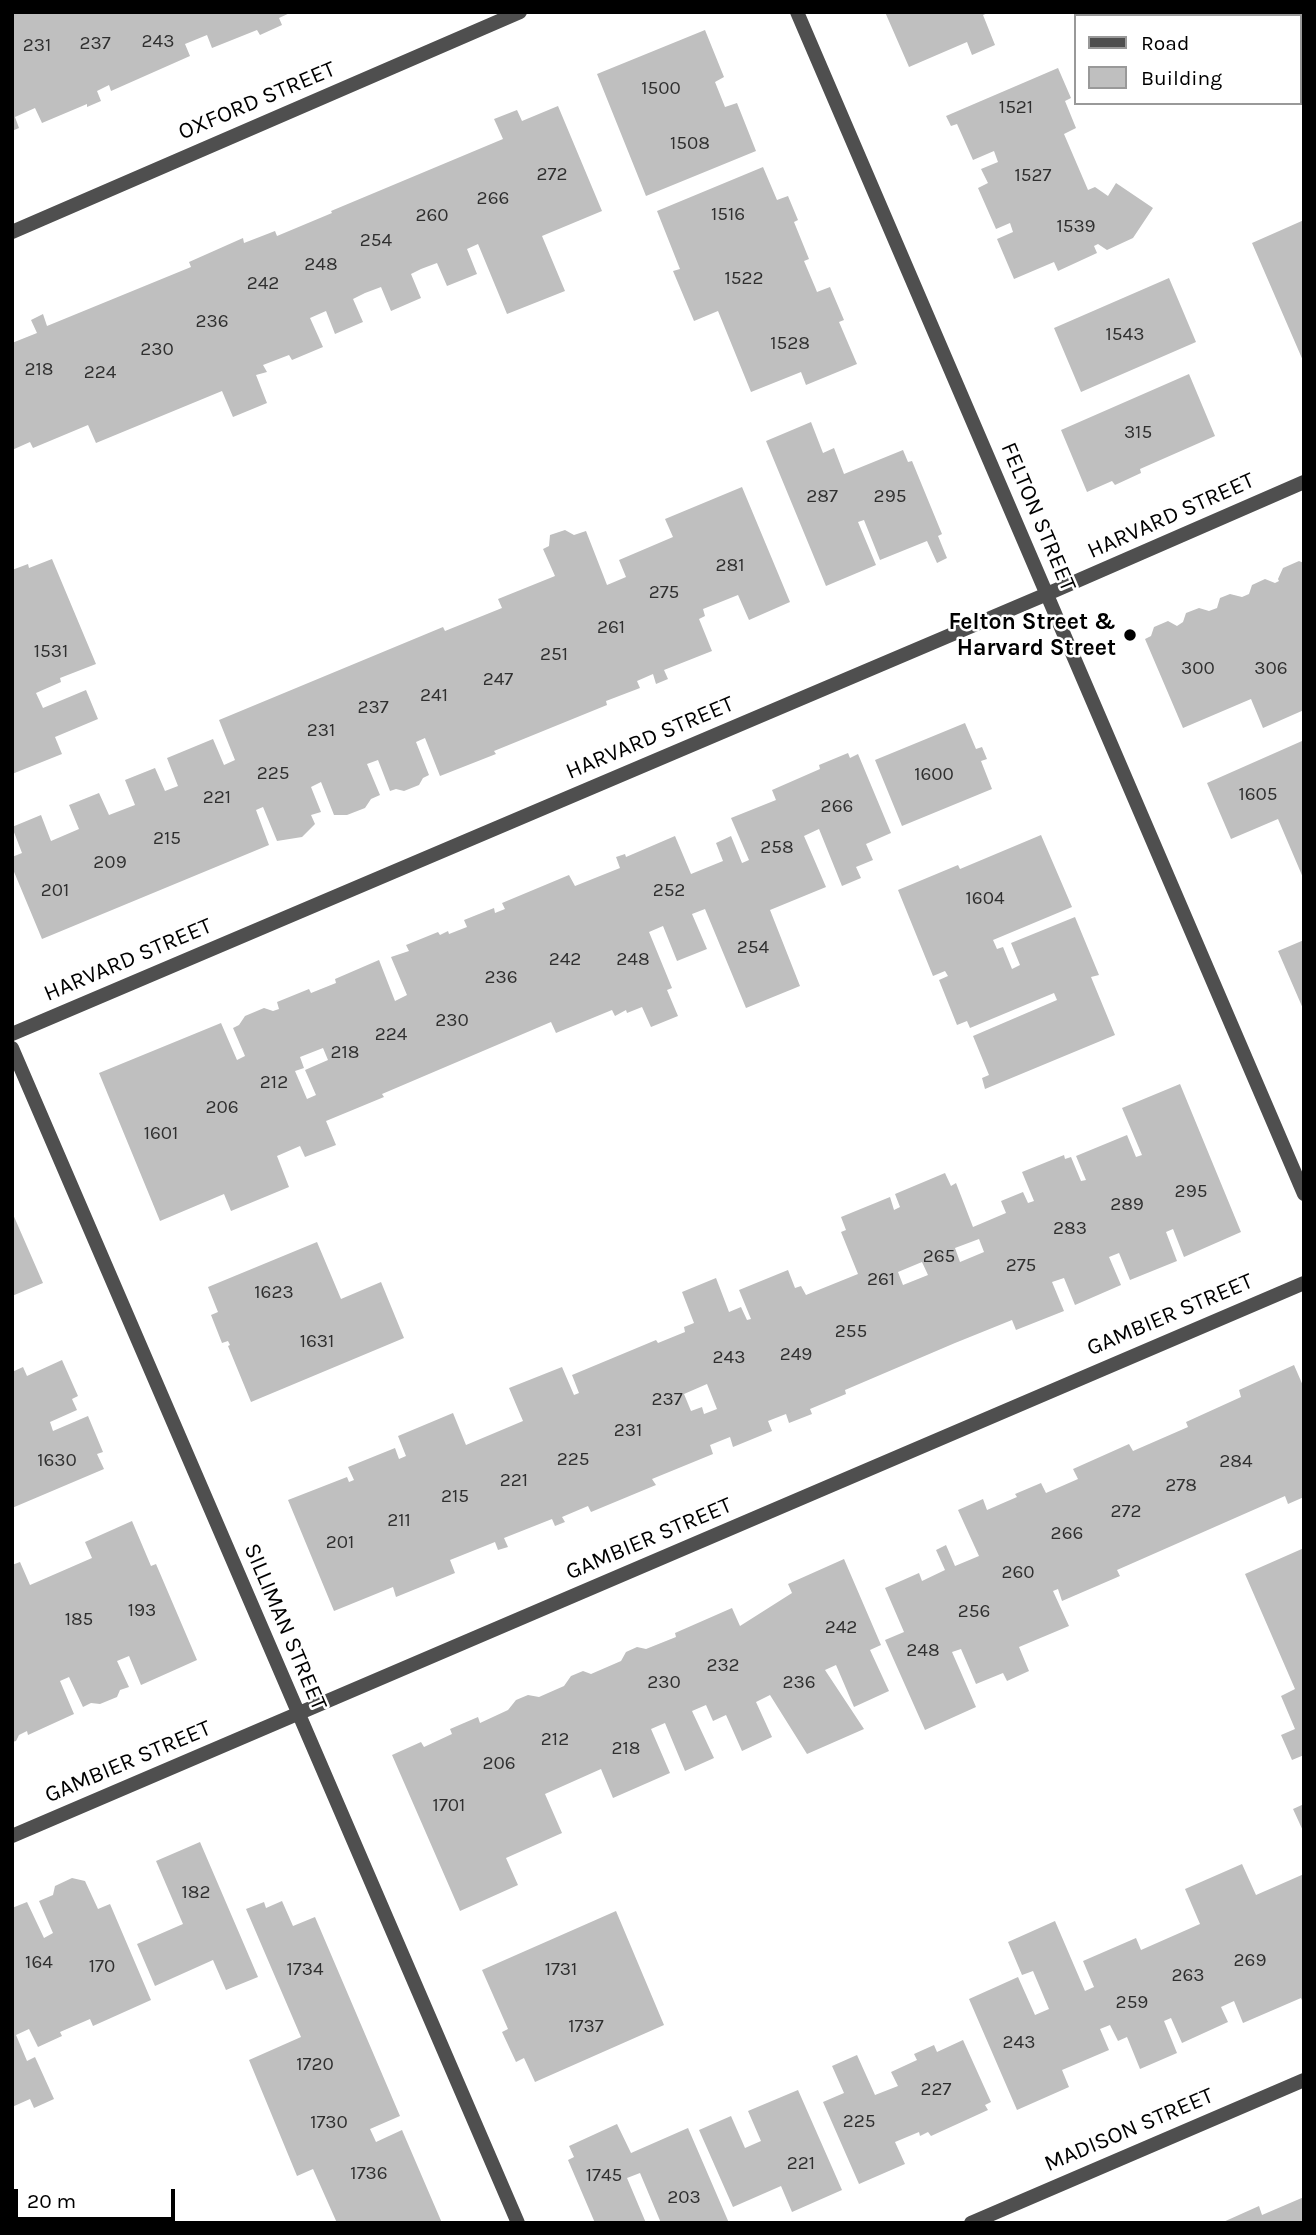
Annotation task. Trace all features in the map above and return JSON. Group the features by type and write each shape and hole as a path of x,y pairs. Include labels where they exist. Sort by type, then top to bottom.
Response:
{"street":[{"name":"OXFORD STREET","path":"12,232 520,12"},
{"name":"FELTON STREET","path":"797,12 1304,1194"},
{"name":"HARVARD STREET","path":"12,1034 1304,482"},
{"name":"SILLIMAN STREET","path":"12,1048 518,2223"},
{"name":"GAMBIER STREET","path":"12,1836 1304,1283"},
{"name":"MADISON STREET","path":"971,2223 1304,2080"}],"building":[{"path":"12,12 292,12 279,18 282,25 260,35 257,30 212,48 207,35 185,44 190,56 111,91 109,85 97,91 101,101 42,123 35,108 15,117 19,128 12,131"},
{"path":"885,12 990,12 983,15 995,45 972,55 967,42 909,67"},
{"path":"705,30 724,77 715,82 725,107 737,103 756,151 646,196 597,74"},
{"path":"1058,68 1071,98 1065,101 1076,128 1064,134 1088,190 1095,187 1108,196 1116,183 1153,208 1133,238 1107,250 1098,244 1094,246 1097,253 1058,271 1054,262 1014,279 997,239 1013,232 1010,223 996,229 978,188 988,183 981,169 998,162 994,151 973,160 957,124 951,126 946,116"},
{"path":"558,106 602,211 542,236 565,291 507,314 478,244 467,249 477,274 447,286 437,263 421,269 411,274 421,298 391,311 381,287 365,293 353,299 363,322 335,334 326,311 310,318 323,347 292,360 289,355 263,365 267,372 256,375 267,403 233,417 222,391 96,443 88,425 33,448 30,442 12,450 12,343 37,333 31,320 43,314 47,326 191,267 189,262 243,238 244,243 275,231 277,236 503,139 494,119 517,110 522,121"},
{"path":"763,167 777,200 788,196 798,220 794,222 809,259 804,261 817,292 830,287 844,320 839,322 857,364 806,385 801,372 751,392 718,311 694,321 673,271 680,269 657,211"},
{"path":"1304,220 1304,363 1252,243"},
{"path":"1169,278 1196,342 1081,392 1054,328"},
{"path":"1189,374 1215,436 1140,469 1141,473 1115,485 1112,481 1087,492 1061,430"},
{"path":"811,422 823,453 834,448 844,474 903,450 908,462 912,461 942,534 938,536 947,558 937,563 927,541 880,560 864,520 858,522 876,565 826,586 766,441"},
{"path":"742,487 790,602 749,620 738,595 703,609 705,616 699,619 712,651 664,670 668,679 656,684 653,674 637,681 640,688 606,701 607,705 440,776 425,738 416,742 429,775 423,778 419,785 404,791 390,791 378,760 367,764 380,795 371,799 365,808 347,815 334,815 321,782 311,787 321,812 311,815 315,824 302,837 277,841 263,807 256,810 269,845 42,939 12,867 12,857 22,853 12,827 41,815 51,841 79,829 69,805 99,793 109,815 135,805 125,780 155,768 165,791 178,786 167,758 213,739 224,765 235,760 219,720 443,627 445,631 502,608 498,599 555,576 543,549 549,546 550,535 565,530 574,535 586,531 607,585 626,577 619,560 673,537 665,519"},
{"path":"52,559 96,664 60,678 61,682 36,693 43,708 86,690 98,719 55,737 62,754 12,774 12,570 28,564 29,568"},
{"path":"1299,561 1304,563 1304,710 1263,728 1251,699 1183,728 1145,639 1151,636 1154,627 1168,621 1177,626 1183,622 1186,613 1199,608 1209,611 1217,608 1220,598 1230,594 1242,597 1249,594 1252,585 1265,579 1275,583 1279,581 1283,568"},
{"path":"965,723 976,749 982,747 987,759 981,761 992,789 902,826 875,760"},
{"path":"1302,741 1304,880 1278,819 1231,839 1207,783"},
{"path":"848,753 850,758 858,754 891,833 866,844 873,860 856,867 861,878 842,886 819,829 804,836 826,887 770,910 800,986 746,1008 705,909 692,914 707,949 677,961 663,926 649,932 672,988 667,990 678,1016 651,1027 642,1007 627,1013 626,1010 615,1016 612,1010 556,1033 551,1022 382,1094 384,1097 326,1121 336,1145 305,1157 300,1146 277,1156 289,1187 231,1211 224,1194 160,1221 99,1073 221,1023 237,1060 245,1056 233,1028 239,1025 245,1016 264,1008 273,1011 279,1009 277,1002 309,989 311,993 336,983 335,979 379,960 395,1001 407,995 391,957 409,951 406,945 438,932 440,935 448,931 449,934 467,927 464,920 494,908 495,913 505,909 502,903 569,875 575,886 620,868 616,857 625,854 626,857 675,836 691,874 723,861 716,843 731,836 742,863 749,860 731,818 776,800 772,790 820,769 819,765","holes":["323,1048 328,1060 305,1070 316,1095 307,1099 295,1071 304,1068 300,1057"]},
{"path":"1041,835 1072,907 993,940 997,949 1003,947 1012,969 1020,965 1011,943 1075,917 1099,975 1091,977 1115,1035 985,1089 982,1078 989,1075 973,1036 1057,1000 1054,993 970,1028 967,1021 957,1025 939,980 948,976 945,971 933,976 898,890 958,865 960,869"},
{"path":"1304,940 1304,1011 1278,951"},
{"path":"1180,1084 1241,1232 1184,1257 1173,1229 1166,1232 1177,1261 1130,1280 1119,1253 1109,1257 1121,1285 1075,1305 1064,1278 1052,1282 1064,1311 1016,1330 1012,1320 955,1343 845,1390 846,1394 810,1409 812,1414 789,1423 786,1414 768,1421 772,1431 733,1447 730,1437 710,1445 713,1454 652,1479 656,1485 591,1512 588,1506 562,1517 565,1522 555,1526 552,1519 504,1538 508,1547 498,1550 495,1542 450,1560 455,1573 396,1597 393,1587 334,1611 288,1500 347,1477 349,1482 354,1480 348,1467 395,1448 399,1459 406,1456 398,1436 453,1413 466,1445 523,1421 509,1388 562,1367 574,1395 579,1393 572,1375 656,1340 658,1343 685,1332 684,1327 694,1323 682,1292 716,1278 729,1312 741,1307 747,1320 751,1319 739,1290 788,1270 795,1288 801,1286 806,1295 858,1274 841,1232 846,1230 841,1217 890,1197 894,1210 900,1207 895,1194 945,1173 951,1186 956,1183 973,1227 1006,1213 1001,1201 1023,1192 1028,1203 1034,1201 1022,1172 1064,1155 1065,1159 1071,1157 1081,1181 1086,1180 1076,1156 1127,1135 1136,1157 1142,1155 1122,1108","holes":["979,1239 984,1252 960,1262 955,1248","922,1262 928,1275 903,1285 898,1272","707,1384 717,1409 704,1414 702,1407 691,1411 684,1394"]},
{"path":"12,1212 43,1283 12,1296"},
{"path":"317,1242 341,1299 381,1282 404,1338 251,1402 228,1346 230,1345 228,1341 222,1343 211,1315 218,1312 208,1287"},
{"path":"62,1360 78,1396 72,1399 77,1410 50,1422 53,1431 88,1416 103,1452 97,1454 104,1469 12,1508 12,1372 23,1367 27,1376"},
{"path":"1294,1365 1304,1388 1304,1497 1288,1504 1285,1496 1117,1570 1120,1576 1062,1601 1058,1589 1053,1591 1069,1626 1019,1647 1029,1671 1007,1681 1003,1673 976,1684 961,1649 952,1652 976,1707 925,1730 885,1640 904,1632 885,1588 919,1573 922,1581 945,1570 936,1550 946,1545 955,1566 979,1556 958,1510 983,1499 987,1510 1041,1483 1046,1493 1078,1479 1073,1469 1129,1444 1133,1451 1188,1427 1186,1422 1241,1397 1239,1390"},
{"path":"132,1521 151,1566 156,1564 197,1660 141,1685 129,1656 117,1661 129,1687 120,1690 117,1697 83,1707 69,1677 60,1681 74,1714 28,1735 27,1731 12,1742 12,1565 20,1562 30,1585 92,1558 85,1542"},
{"path":"1304,1548 1304,1755 1292,1760 1281,1735 1295,1729 1281,1696 1295,1689 1245,1574"},
{"path":"844,1559 881,1645 870,1650 889,1691 854,1707 836,1665 825,1670 864,1729 807,1754 770,1695 756,1702 772,1737 742,1751 726,1715 713,1721 706,1705 692,1711 714,1758 685,1771 665,1723 651,1729 670,1773 613,1798 601,1769 545,1794 562,1833 506,1858 518,1885 460,1911 392,1755 421,1742 424,1747 452,1734 450,1729 478,1717 480,1723 508,1710 516,1700 528,1695 539,1697 564,1686 571,1676 583,1671 591,1674 621,1661 626,1652 637,1647 646,1649 676,1637 675,1633 732,1608 740,1626 792,1593 788,1584"},
{"path":"1304,1804 1304,1833 1293,1809"},
{"path":"200,1842 258,1977 226,1990 213,1960 155,1986 137,1944 183,1924 156,1861"},
{"path":"1242,1864 1256,1895 1304,1874 1304,2005 1301,1998 1243,2023 1234,2001 1221,2007 1228,2022 1182,2043 1171,2018 1164,2021 1177,2053 1140,2069 1127,2037 1118,2041 1110,2025 1100,2029 1109,2050 1062,2070 1069,2087 1017,2110 969,1999 1018,1977 1035,2015 1049,2009 1033,1971 1022,1975 1008,1942 1055,1921 1085,1991 1094,1987 1083,1961 1136,1938 1141,1950 1200,1924 1185,1889"},
{"path":"72,1878 85,1881 98,1909 110,1904 151,2000 93,2026 90,2019 60,2032 62,2036 38,2047 29,2029 16,2035 27,2061 35,2057 54,2099 34,2108 30,2099 12,2107 12,1908 27,1902 44,1938 53,1933 39,1901 53,1895 55,1886"},
{"path":"282,1901 293,1926 315,1917 400,2116 370,2129 376,2142 402,2130 442,2223 337,2223 313,2169 297,2176 249,2060 301,2037 246,1909 264,1902 266,1908"},
{"path":"616,1911 664,2025 535,2082 524,2058 516,2062 502,2032 508,2029 482,1970"},
{"path":"963,2040 991,2102 985,2105 988,2110 931,2136 928,2132 920,2136 919,2132 895,2142 905,2164 859,2184 823,2102 844,2093 832,2066 857,2055 875,2095 898,2086 891,2072 917,2060 914,2054 934,2045 937,2052"},
{"path":"798,2090 842,2190 792,2212 781,2186 733,2207 699,2130 731,2116 745,2148 761,2141 748,2111"},
{"path":"617,2124 631,2153 688,2128 729,2223 661,2223 640,2173 627,2178 646,2223 595,2223 568,2160 574,2157 569,2146"},
{"path":"1304,2197 1304,2223 1221,2223 1259,2206 1262,2215"}],"place":[{"name":"Felton Street & Harvard Street","path":"1130,635"}]}
